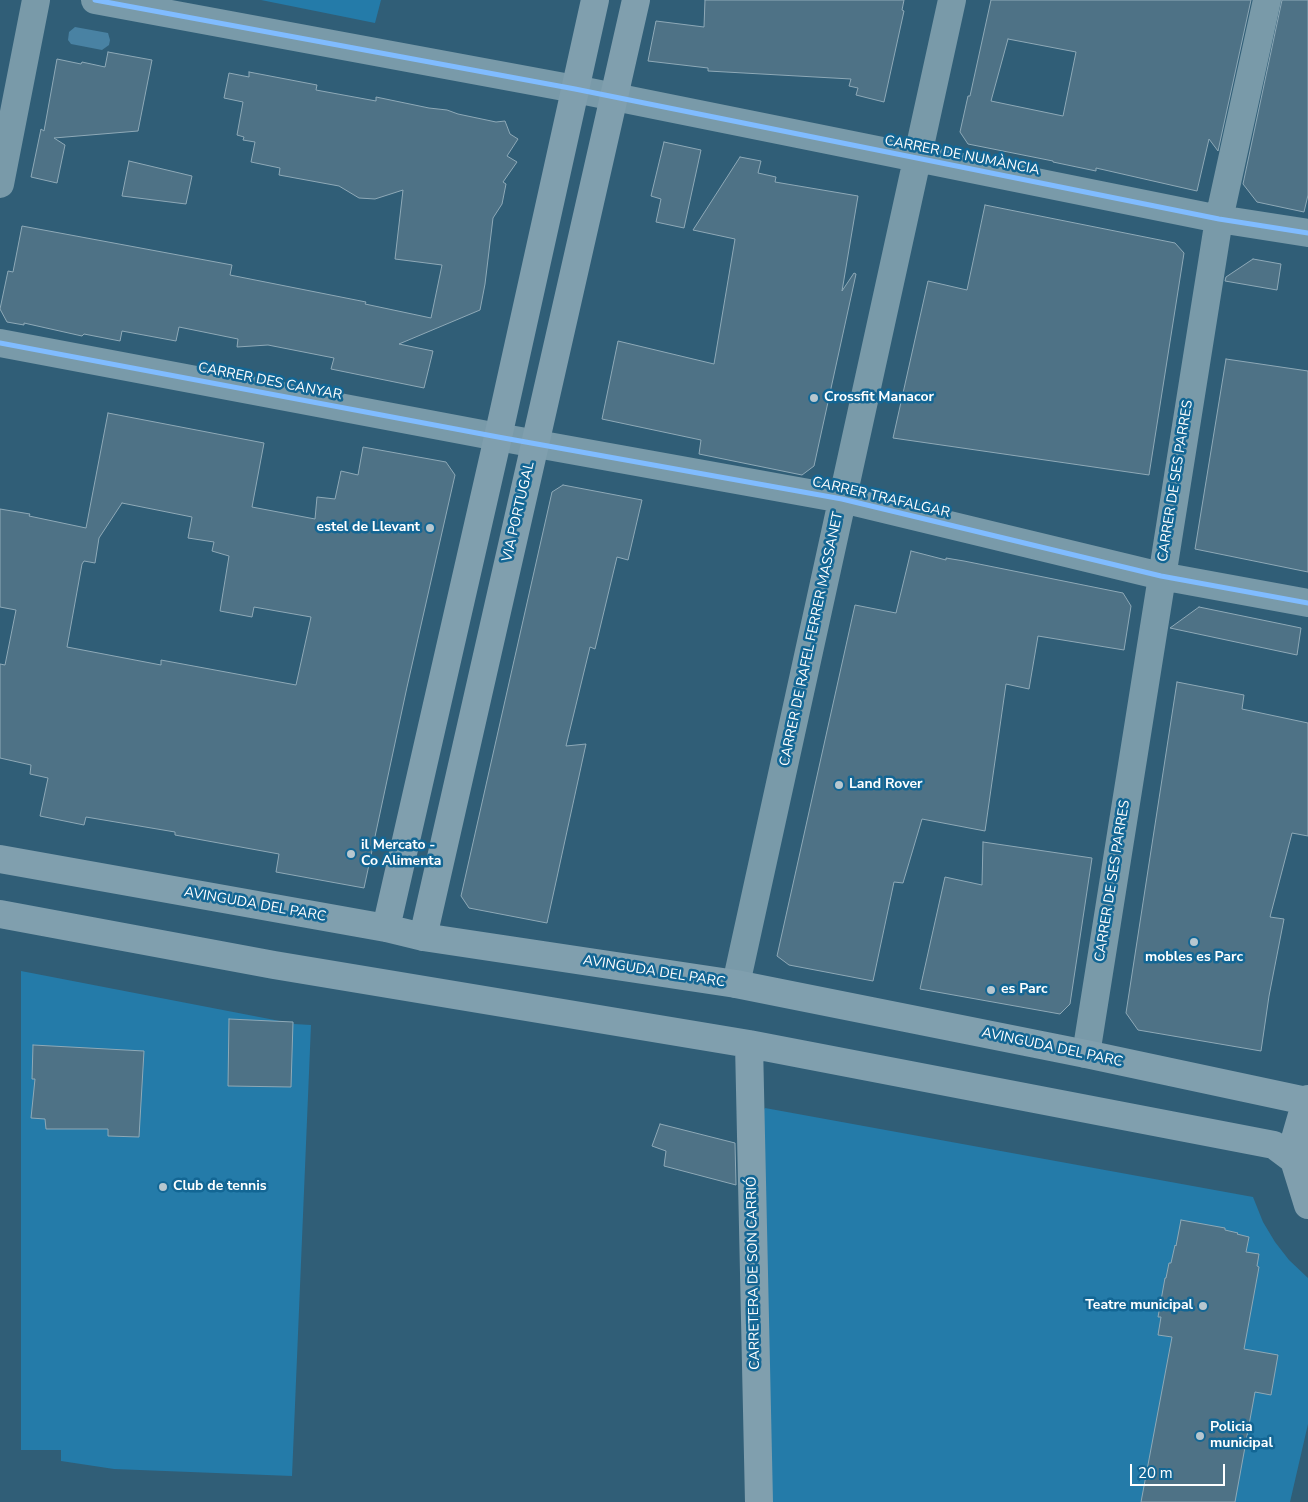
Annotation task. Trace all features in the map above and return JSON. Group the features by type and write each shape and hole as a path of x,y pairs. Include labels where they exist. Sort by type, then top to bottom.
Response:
{"main road":[{"path":"386,928 595,0"},
{"name":"VIA PORTUGAL","path":"423,937 636,0"},
{"name":"AVINGUDA DEL PARC","path":"0,859 386,928 423,937 736,984 1307,1100"},
{"path":"0,914 274,965 748,1044 1274,1145 1294,1160"},
{"name":"CARRETERA DE SON CARRIÓ","path":"748,1044 759,1502"},
{"path":"1307,1100 1295,1139 1294,1160 1308,1206"}],"street":[{"path":"0,184 36,0"},
{"name":"CARRER DE NUMÀNCIA","path":"95,0 575,90 1219,219 1308,233"},
{"name":"CARRER DE RAFEL FERRER MASSANET","path":"736,984 952,0"},
{"name":"CARRER DE SES PARRES","path":"1086,1054 1219,219 1267,0"},
{"name":"CARRER DES CANYAR","path":"0,343 535,443"},
{"name":"CARRER TRAFALGAR","path":"535,443 842,498 1161,576 1308,603"}],"shaded area":[{"path":"261,0 381,0 375,23"},
{"path":"75,27 108,33 109,45 102,50 71,44 68,40 69,32"},
{"name":"Club de tennis","path":"21,971 293,1022 294,1024 311,1025 292,1476 114,1469 61,1461 61,1450 21,1450"},
{"path":"765,1108 1253,1197 1263,1222 1275,1242 1289,1260 1308,1278 1308,1424 1290,1502 770,1502 758,1117"}],"building":[{"path":"705,0 904,0 902,10 904,11 884,102 856,95 858,88 849,86 851,79 708,71 708,68 648,61 656,21 704,27"},
{"path":"991,0 1251,0 1218,151 1209,139 1197,191 1096,168 1096,171 968,144 960,132 968,96 970,96","holes":["1008,39 1076,52 1063,116 991,101"]},
{"path":"1282,0 1308,0 1308,195 1304,212 1257,202 1243,184"},
{"path":"108,52 152,60 138,131 54,138 65,145 57,183 31,177 41,129 44,131 57,59 105,67"},
{"path":"249,72 317,85 316,90 376,101 376,97 447,110 496,122 505,121 510,134 518,139 507,156 517,162 503,182 506,184 502,204 493,218 480,310 399,344 433,351 424,388 331,369 334,358 268,345 237,347 238,339 179,327 176,341 122,331 120,341 84,334 82,336 24,323 24,325 7,322 0,309 8,271 13,272 22,226 232,265 230,275 366,302 365,304 431,318 442,265 395,259 403,190 375,199 359,198 339,186 279,175 280,168 251,162 255,142 243,140 244,137 237,135 243,102 224,98 229,73 249,77"},
{"path":"664,142 701,150 684,228 656,222 661,199 651,196"},
{"path":"740,157 761,161 758,173 776,177 775,182 858,196 842,291 854,273 856,274 814,466 802,475 699,454 701,440 602,419 618,341 714,364 735,239 693,230"},
{"path":"129,161 192,176 186,204 122,196"},
{"path":"985,205 1175,243 1184,253 1149,475 893,438 928,281 967,290"},
{"path":"1253,259 1281,264 1277,290 1225,281 1226,277"},
{"path":"1226,359 1308,371 1308,572 1195,549"},
{"path":"108,413 264,443 252,507 315,519 317,497 335,499 341,471 358,475 363,447 446,462 455,475 364,888 276,872 279,854 175,835 175,832 86,817 84,825 40,816 48,778 30,774 31,765 0,758 0,664 5,665 16,610 0,607 0,509 30,514 29,516 86,528","holes":["122,503 192,517 188,538 214,542 212,551 229,556 220,611 252,617 254,607 311,617 296,685 161,660 161,665 67,647 82,564 84,561 95,563 99,538"]},
{"path":"563,485 642,500 628,560 617,557 595,649 590,647 566,746 586,744 547,923 469,908 461,896 552,492"},
{"path":"911,551 946,560 946,558 964,561 1123,593 1131,606 1124,650 1038,636 1029,689 1006,684 985,831 922,819 903,883 894,882 873,981 789,965 777,956 855,605 896,613"},
{"path":"1199,607 1301,628 1297,655 1170,628"},
{"path":"1177,682 1244,695 1242,709 1308,723 1308,836 1292,833 1270,917 1284,919 1269,996 1261,1051 1138,1030 1126,1013"},
{"path":"983,842 1092,858 1070,1004 1060,1014 920,989 945,877 982,885"},
{"path":"229,1019 293,1022 291,1087 228,1086"},
{"path":"33,1045 144,1051 139,1137 108,1136 108,1129 46,1129 45,1119 31,1118 35,1079 32,1079"},
{"path":"660,1124 735,1143 736,1185 664,1166 666,1151 652,1146"},
{"path":"1181,1220 1225,1228 1225,1230 1249,1237 1246,1252 1259,1254 1257,1266 1259,1267 1244,1349 1278,1355 1271,1395 1255,1392 1235,1502 1141,1502 1172,1337 1158,1335 1161,1317 1158,1317 1165,1278 1176,1246"}],"cycle path":[{"path":"95,0 575,89 1219,219 1308,233"},
{"path":"0,343 498,437 842,499 1161,576 1308,603"}],"place":[{"name":"Crossfit Manacor","path":"814,398"},
{"name":"estel de Llevant","path":"430,528"},
{"name":"Land Rover","path":"839,785"},
{"name":"il Mercato - Co Alimenta","path":"351,854"},
{"name":"mobles es Parc","path":"1194,942"},
{"name":"es Parc","path":"991,990"},
{"name":"Club de tennis","path":"163,1187"},
{"name":"Teatre municipal","path":"1203,1306"},
{"name":"Policia municipal","path":"1200,1436"}]}
